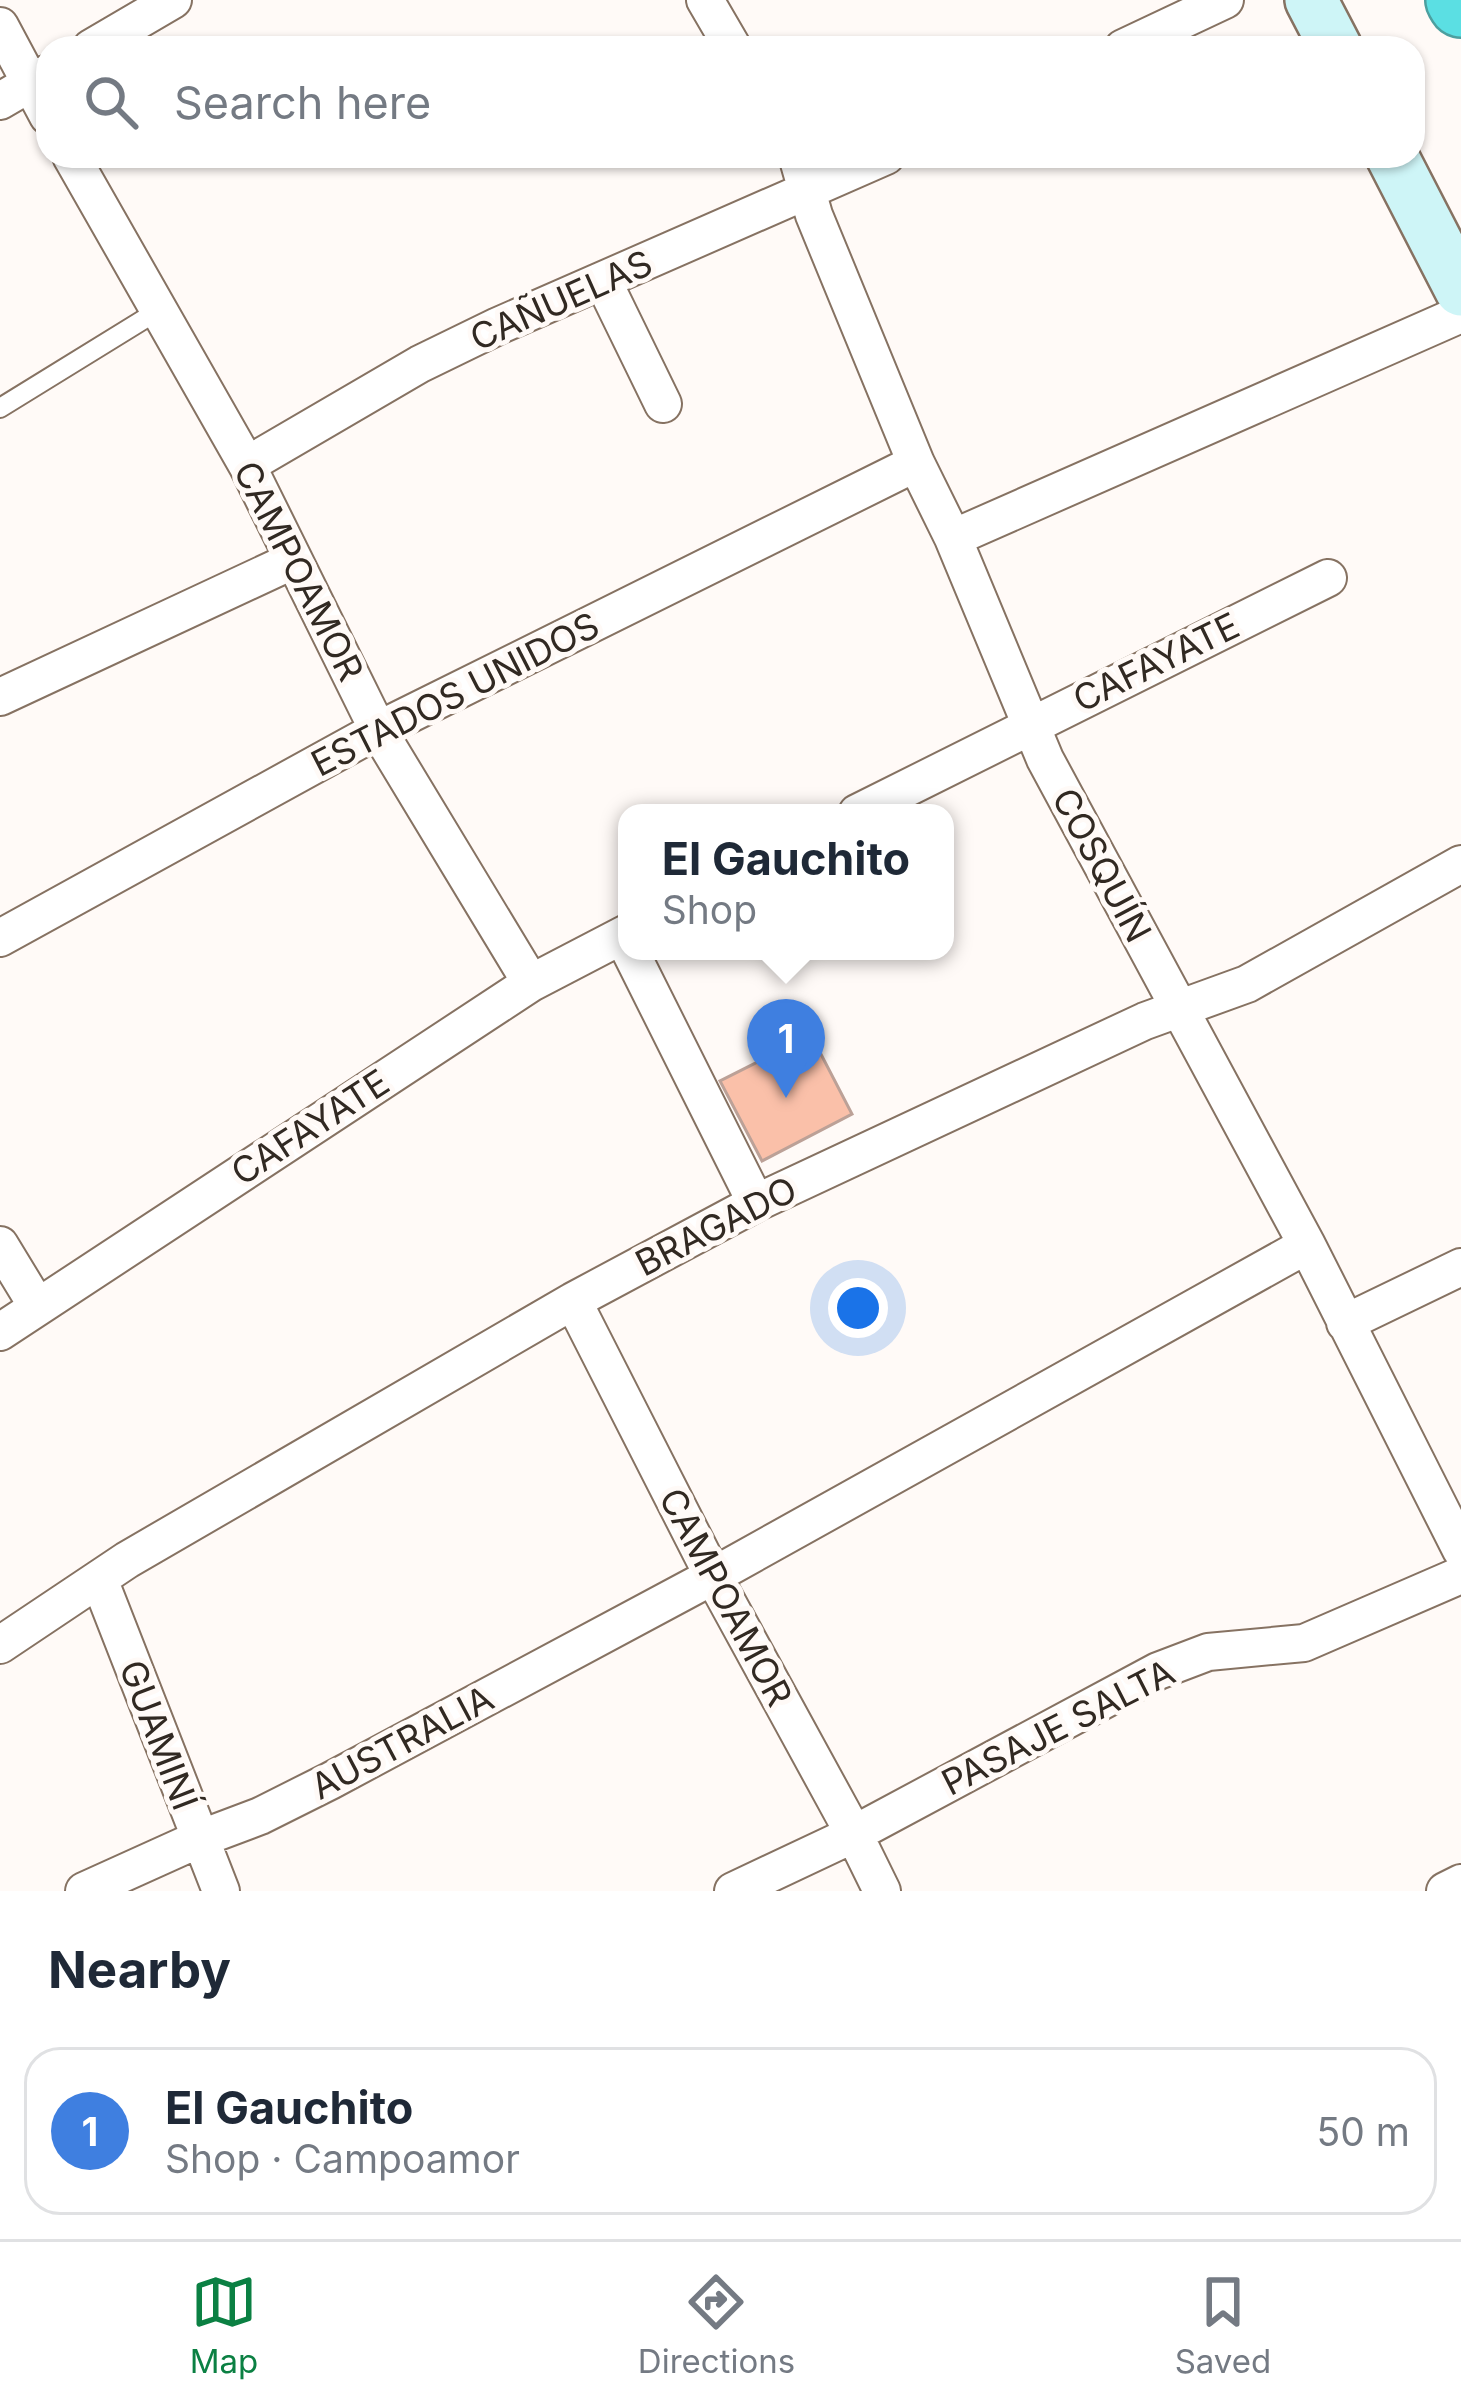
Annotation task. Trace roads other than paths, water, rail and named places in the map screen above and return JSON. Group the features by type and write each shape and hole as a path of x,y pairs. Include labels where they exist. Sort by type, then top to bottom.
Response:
{"street":[{"path":"112,36 173,0"},
{"path":"705,0 726,36"},
{"path":"1148,36 1225,0"},
{"path":"1311,0 1330,36"},
{"path":"0,26 31,94"},
{"name":"CAMPOAMOR","path":"78,168 247,465 378,730 531,982"},
{"path":"1398,168 1461,290"},
{"name":"CAÑUELAS","path":"247,465 420,364 603,281 802,174"},
{"name":"COSQUÍN","path":"802,174 916,463 953,538 1045,759 1306,1245 1461,1550"},
{"path":"603,281 663,404"},
{"path":"953,538 1461,314"},
{"name":"ESTADOS UNIDOS","path":"0,938 378,730 916,463"},
{"path":"0,697 294,560"},
{"name":"CAFAYATE","path":"874,804 1328,578"},
{"name":"BRAGADO","path":"0,1646 99,1579 572,1301 755,1203 1124,1031 1247,984 1461,864"},
{"name":"CAFAYATE","path":"0,1332 531,982 618,945"},
{"path":"636,960 755,1203"},
{"path":"0,1245 37,1306"},
{"name":"AUSTRALIA","path":"83,1891 291,1802 713,1576 1306,1245"},
{"path":"1345,1322 1461,1267"},
{"name":"CAMPOAMOR","path":"572,1301 882,1891"},
{"name":"PASAJE SALTA","path":"733,1891 854,1834 1159,1671 1208,1652 1304,1642 1461,1575"},
{"name":"GUAMINÍ","path":"99,1579 221,1891"},
{"path":"1445,1891 1461,1882"}],"lane":[{"path":"0,408 159,310"}],"place":[{"name":"El Gauchito","path":"786,1098"}]}
